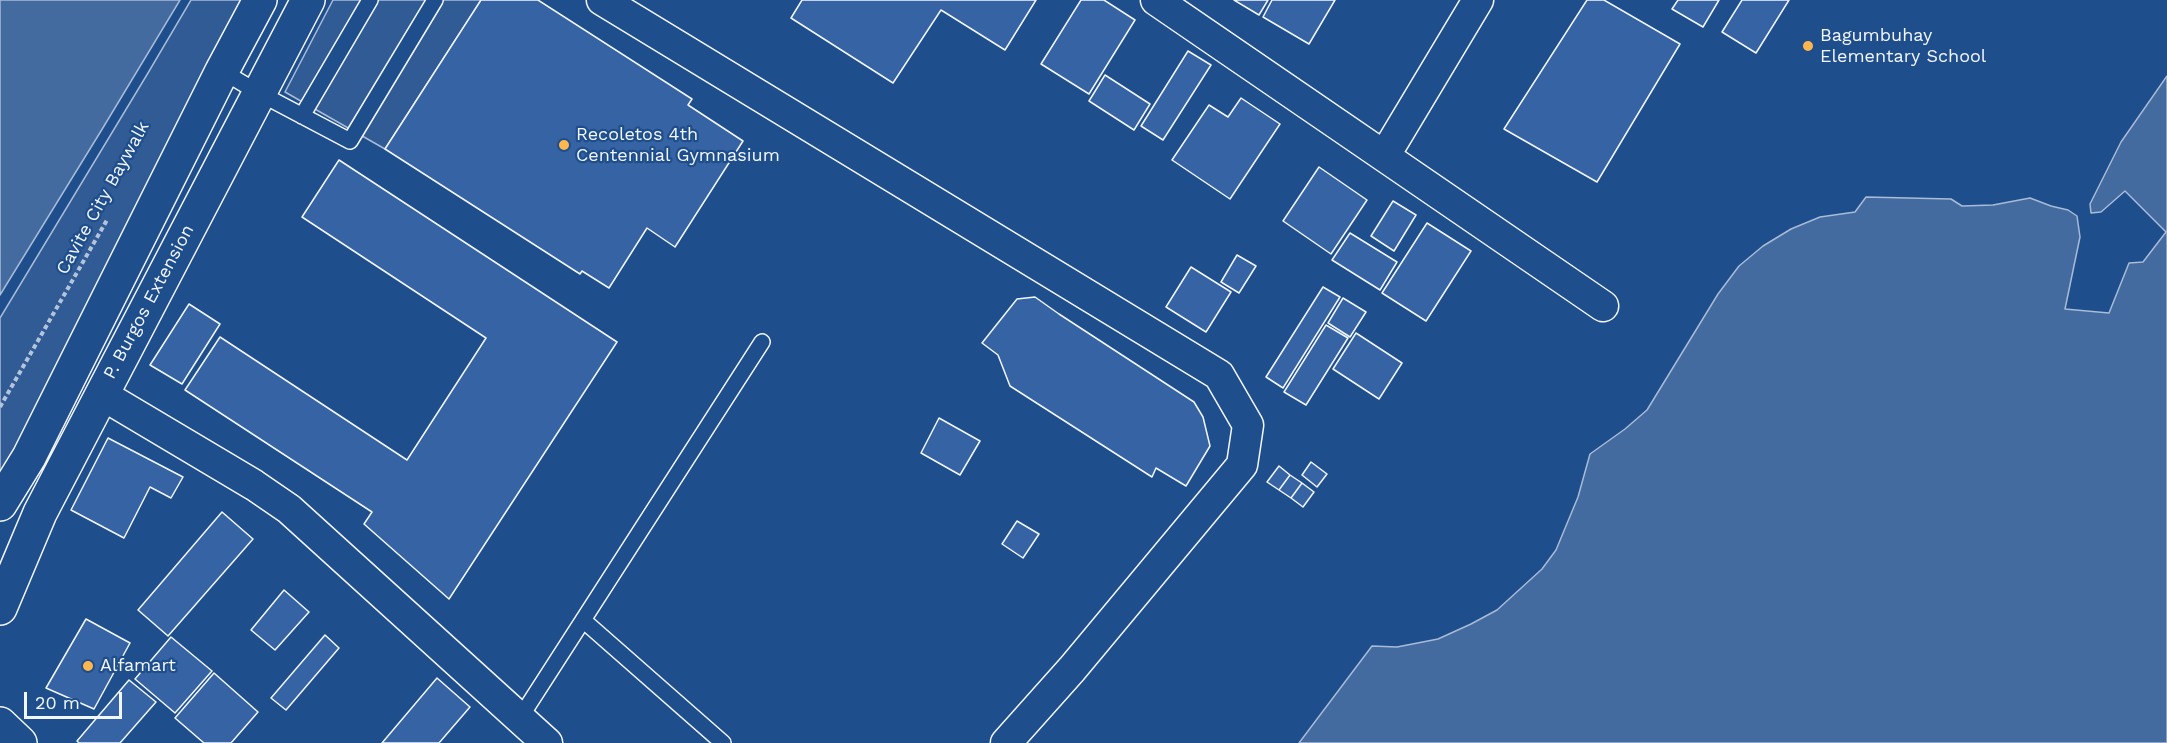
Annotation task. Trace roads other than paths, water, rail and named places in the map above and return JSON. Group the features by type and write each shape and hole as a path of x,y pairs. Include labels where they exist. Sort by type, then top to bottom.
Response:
{"main road":[{"name":"P. Burgos Extension","path":"0,504 29,457 222,71 260,0"},
{"name":"P. Burgos Extension","path":"0,608 40,513 308,0"},
{"path":"0,724 20,743"}],"street":[{"path":"602,0 1219,375 1248,425 1242,465 1072,669 1005,743"},
{"path":"1156,0 1603,306"},
{"path":"1385,155 1478,0"},
{"path":"101,394 254,485 289,509 547,743"}],"lane":[{"path":"302,116 370,0"},
{"path":"222,71 350,141 435,0"},
{"path":"520,718 762,342"},
{"path":"583,620 723,743"}],"place":[{"name":"Bagumbuhay Elementary School","path":"1808,46"},
{"name":"Recoletos 4th Centennial Gymnasium","path":"564,145"},
{"name":"Alfamart","path":"88,666"}]}
